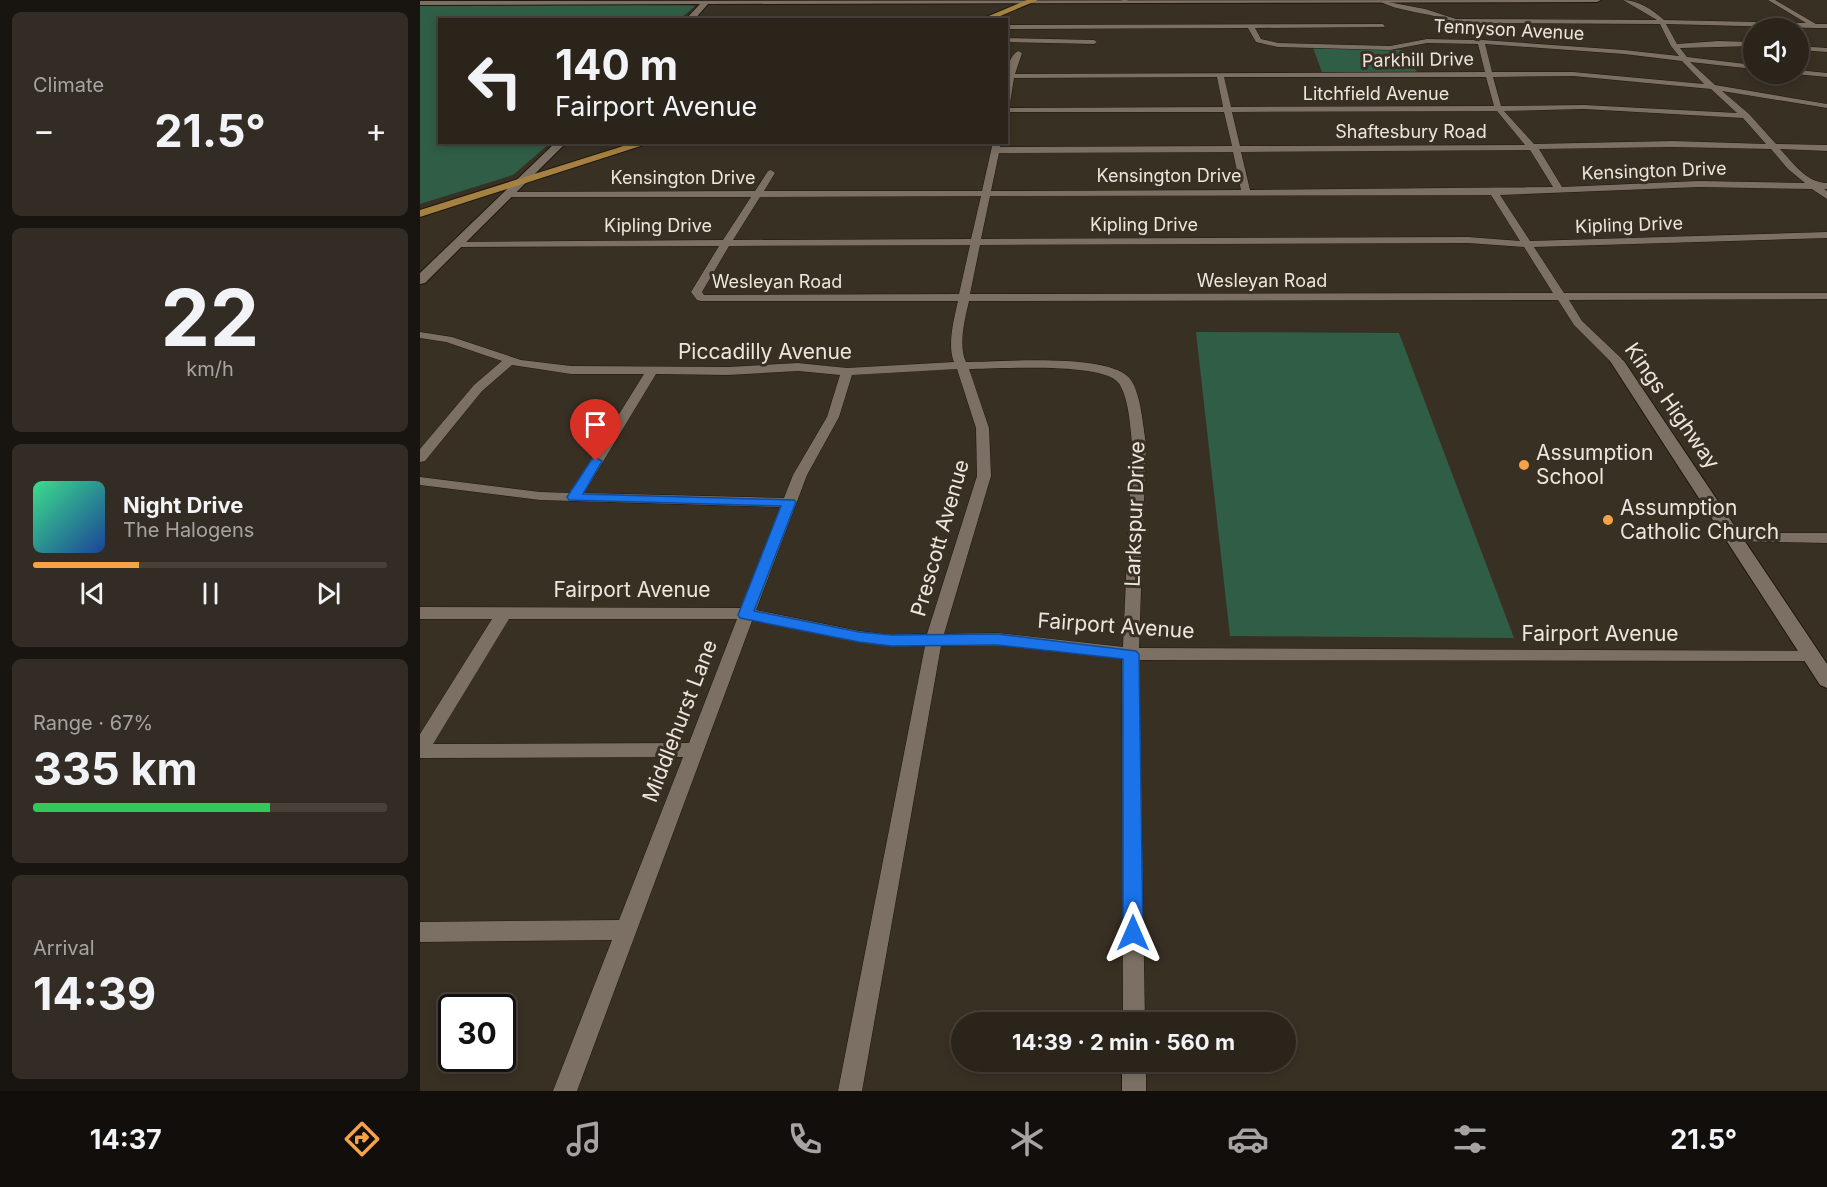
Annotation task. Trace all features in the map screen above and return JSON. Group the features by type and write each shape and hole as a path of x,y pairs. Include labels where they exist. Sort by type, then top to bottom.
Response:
{"main road":[{"path":"420,3 1597,0"},
{"path":"691,18 707,1"},
{"path":"988,18 1032,1"},
{"path":"1096,1 1141,1"},
{"path":"420,280 460,244 560,144"},
{"path":"420,214 642,144"},
{"path":"538,166 547,168 570,166"},
{"path":"465,200 506,199"},
{"name":"Kings Highway","path":"1617,361 1827,680"}],"street":[{"path":"1381,0 1454,21 1468,29 1485,52 1498,108 1533,148 1560,191"},
{"path":"1626,0 1652,13 1662,22 1683,58 1746,116 1791,166 1827,196"},
{"path":"1771,0 1827,34"},
{"path":"1454,21 1827,26"},
{"name":"Tennyson Avenue","path":"1250,26 1255,38 1263,44 1390,48 1423,41 1479,42 1566,47 1743,66"},
{"path":"1008,27 1383,26"},
{"path":"1008,40 1094,42"},
{"path":"1674,46 1743,44"},
{"path":"1809,49 1827,50"},
{"path":"1010,76 1018,53"},
{"path":"1809,73 1827,75"},
{"path":"1220,75 1246,192"},
{"name":"Parkhill Drive","path":"1010,76 1598,75 1713,88 1827,106"},
{"name":"Litchfield Avenue","path":"1008,110 1615,107 1746,116"},
{"name":"Shaftesbury Road","path":"997,146 1237,149 1533,148 1627,145 1827,148"},
{"name":"Prescott Avenue","path":"850,1091 933,640 980,490 985,461 981,414 957,347 959,321 997,146"},
{"path":"728,242 771,173"},
{"name":"Kensington Drive","path":"506,199 758,194 1494,192 1699,184 1827,186"},
{"name":"Kings Highway","path":"1494,192 1578,323 1617,361"},
{"name":"Kipling Drive","path":"460,244 1468,240 1527,244 1827,235"},
{"name":"Wesleyan Road","path":"728,242 698,287 696,292 698,297 712,300 1827,296"},
{"name":"Piccadilly Avenue","path":"420,335 448,339 510,360 571,370 728,371 798,367 847,372 962,365 1084,365 1114,372"},
{"path":"420,458 477,388 510,360"},
{"path":"574,497 651,372"},
{"name":"Middlehurst Lane","path":"565,1091 789,502 800,475 833,417 847,372"},
{"name":"Larkspur Drive","path":"1114,372 1128,386 1139,443 1131,654 1134,1012"},
{"path":"420,481 540,496 789,502"},
{"path":"1734,538 1827,538"},
{"name":"Fairport Avenue","path":"420,613 746,615 859,637 910,642 997,639 1131,654 1812,657"},
{"path":"420,750 504,614"},
{"path":"420,750 694,750"},
{"path":"420,932 625,930"},
{"path":"1134,1072 1134,1091"}],"green space":[{"path":"420,4 695,6 681,18 438,18 438,144 549,144 513,175 420,204"},
{"path":"1313,48 1402,50 1417,72 1322,72"},
{"path":"1196,332 1399,333 1514,638 1230,636"}],"place":[{"name":"Assumption School","path":"1524,465"},
{"name":"Assumption Catholic Church","path":"1608,520"}],"route":[{"path":"596,461 574,497 659,501 789,502 746,615 891,641 997,639 1058,648 1131,654 1133,933"}]}
